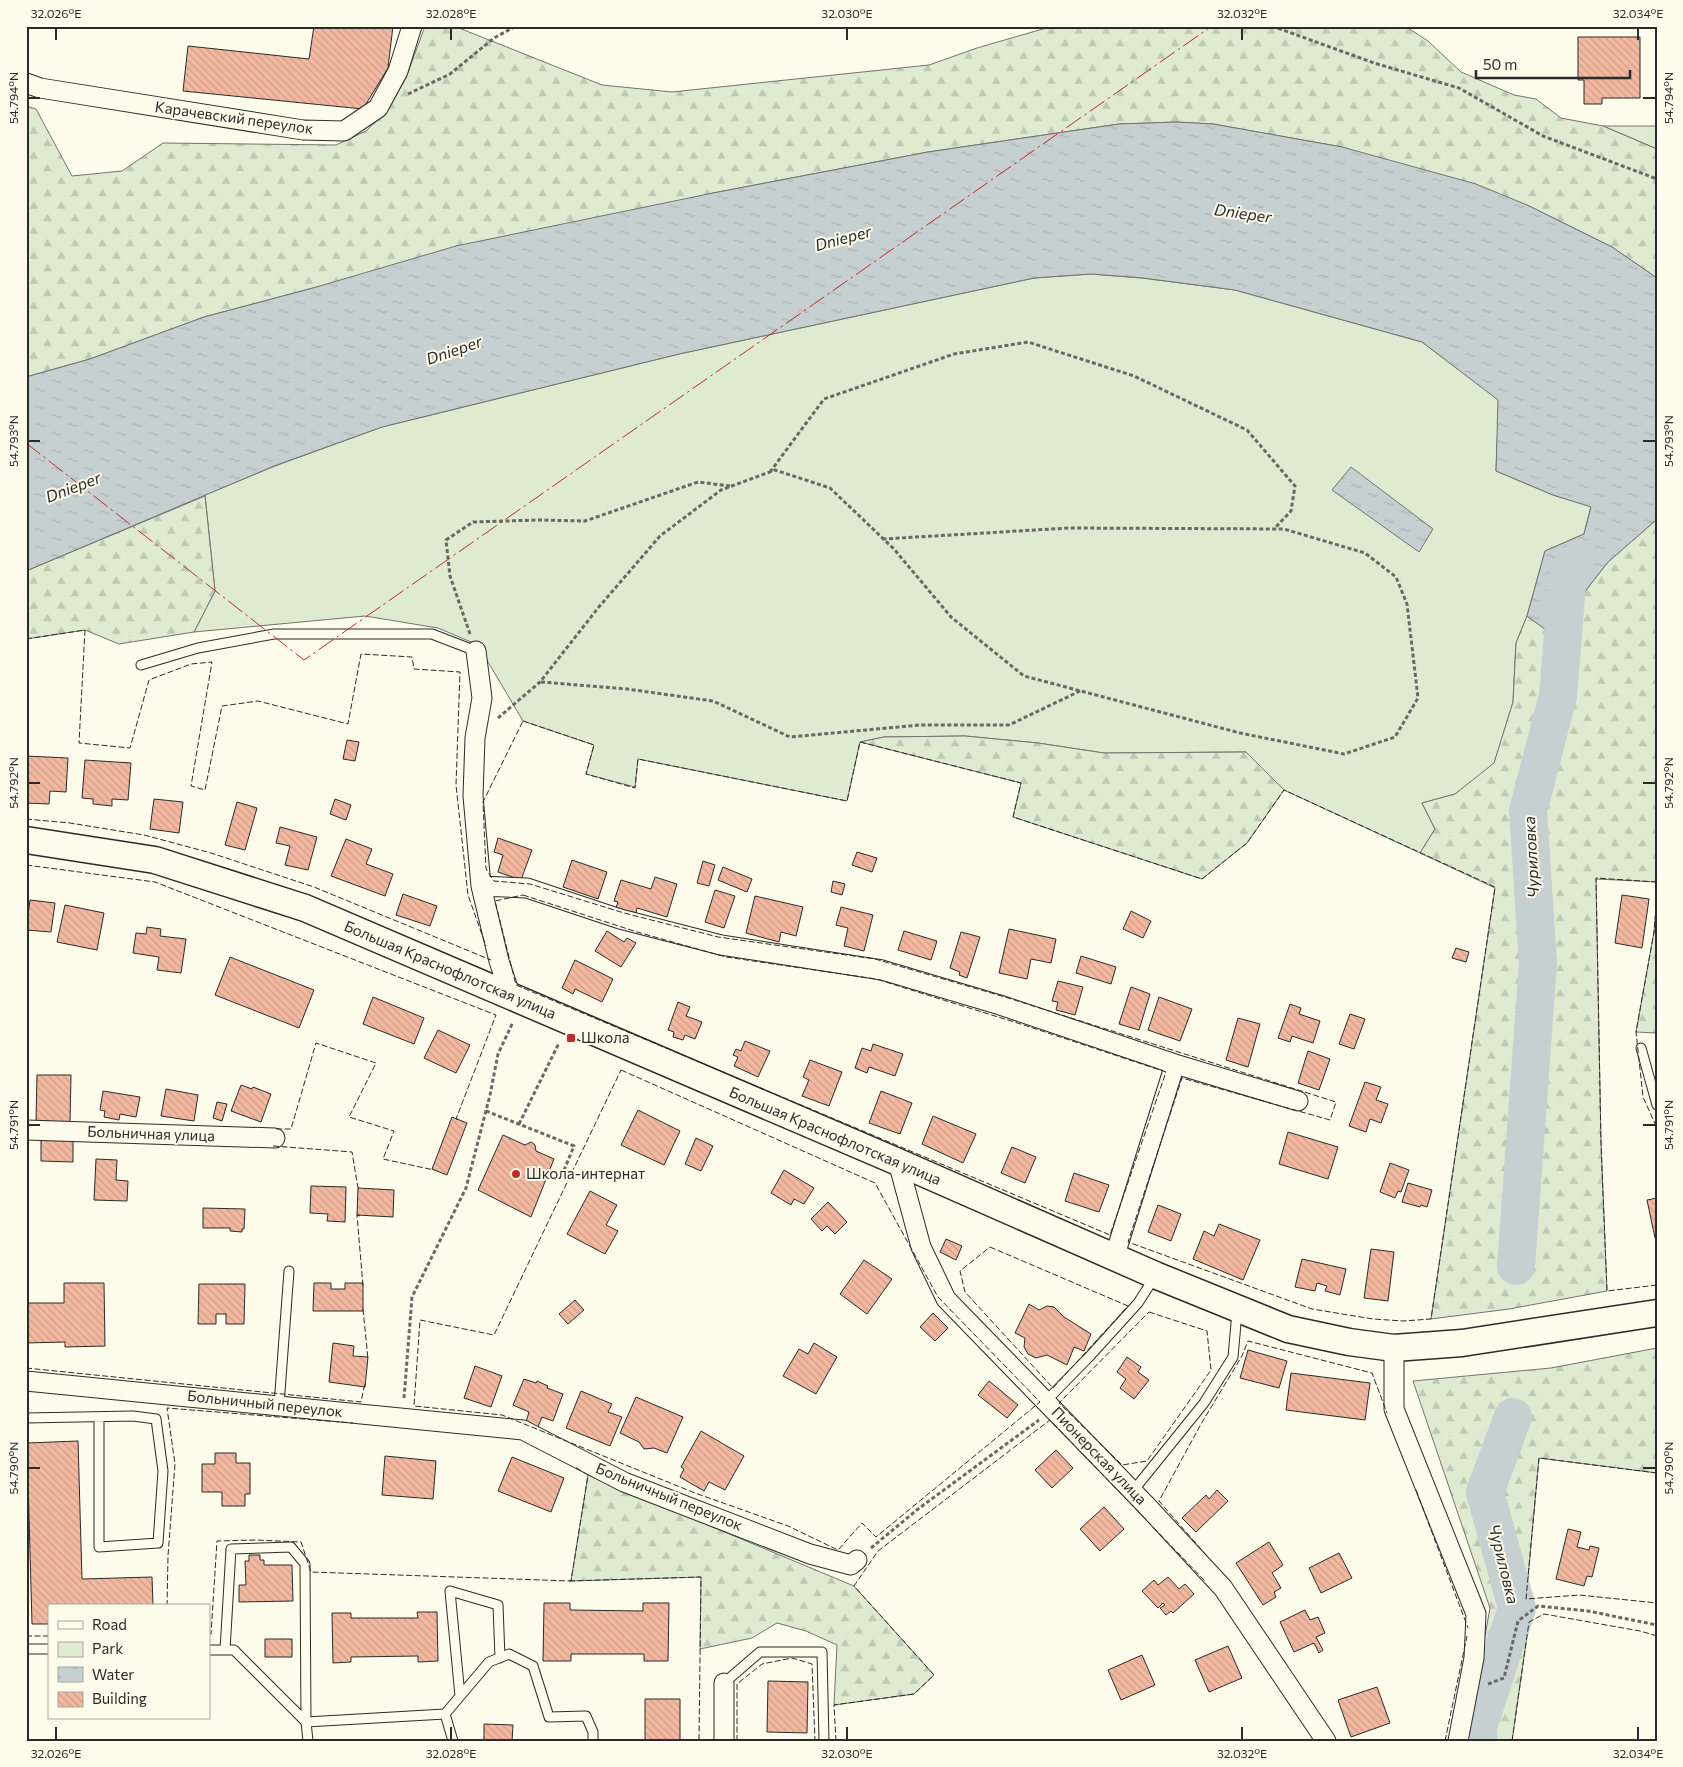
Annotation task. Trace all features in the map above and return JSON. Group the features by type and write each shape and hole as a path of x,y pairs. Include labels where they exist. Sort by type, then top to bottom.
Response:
{"main road":[{"name":"Большая Краснофлотская улица","path":"26,840 155,860 305,908 898,1162 1114,1258 1288,1329 1349,1342 1394,1348 1462,1343 1657,1313"}],"street":[{"name":"Карачевский переулок","path":"26,83 40,88 303,130 344,131 378,108 398,71 412,26"},
{"path":"476,651 482,698 475,738 473,796 481,886 499,961 517,999"},
{"path":"481,886 527,888 620,919 721,945 882,970 1000,1005 1175,1064 1298,1101"},
{"path":"1114,1258 1175,1064"},
{"name":"Больничная улица","path":"26,1130 275,1138"},
{"name":"Пионерская улица","path":"898,1162 920,1246 946,1299 1133,1491 1223,1588 1326,1741"},
{"path":"1394,1348 1394,1409 1476,1614 1474,1658 1458,1741"},
{"name":"Больничный переулок","path":"26,1381 523,1430 624,1482 810,1554 851,1565 857,1560"},
{"path":"724,1683 724,1741"}],"lane":[{"path":"141,665 198,648 274,634 432,634 476,651"},
{"path":"1641,1048 1657,1105"},
{"path":"280,1405 289,1271"},
{"path":"1049,1405 1138,1303 1155,1275"},
{"path":"1133,1491 1204,1403 1233,1357 1238,1309"},
{"path":"26,1418 133,1416 156,1419 162,1472 158,1543 99,1547 99,1417"},
{"path":"225,1650 231,1549 290,1547 305,1564 306,1722 308,1741"},
{"path":"460,1696 450,1591 498,1605 500,1658"},
{"path":"26,1649 48,1649"},
{"path":"210,1650 234,1650 306,1722 445,1714 489,1662 508,1654 533,1666 550,1717 586,1716 593,1732 593,1741"},
{"path":"724,1683 760,1652 822,1652 824,1741"},
{"path":"445,1714 453,1741"}],"path":[{"path":"378,108 450,74 494,38 516,26"},
{"path":"1272,26 1374,63 1459,88 1543,136 1657,179"},
{"path":"769,472 824,399 954,354 1028,342 1134,376 1247,430 1295,486 1291,511 1274,529"},
{"path":"475,738 540,682 598,608 660,536 721,490 775,470 830,488 883,539 894,548 951,617 1024,676 1240,733 1344,754 1394,737 1418,698 1407,604 1396,577 1365,553 1284,529 1069,528 883,539"},
{"path":"476,651 450,576 446,540 473,522 586,521 698,482 733,486"},
{"path":"540,682 627,689 713,700 790,737 920,724 1009,724 1081,691"},
{"path":"404,1419 406,1360 412,1297 466,1188 486,1111 498,1054 517,999"},
{"path":"519,1124 559,1042"},
{"path":"486,1111 574,1146 560,1180"},
{"path":"857,1560 1049,1405"},
{"path":"1468,1692 1504,1678 1518,1621 1538,1606 1588,1611 1657,1625"}],"green space":[{"path":"425,26 454,26 602,85 672,92 929,65 977,48 1053,26 1405,26 1428,41 1461,72 1514,95 1536,99 1561,118 1603,126 1657,149 1657,278 1612,247 1527,205 1342,147 1213,124 1177,122 1119,124 928,152 713,193 313,288 204,317 90,359 26,377 26,106 36,109 72,176 122,171 163,143 336,145 366,131 388,110 406,78"},
{"path":"1603,126 1657,126 1657,149"},
{"path":"1091,274 1142,278 1235,290 1422,342 1499,400 1496,471 1553,495 1591,506 1584,534 1545,551 1527,616 1516,643 1513,702 1494,764 1455,794 1422,803 1435,829 1420,853 1284,790 1246,752 1104,753 1038,743 965,736 884,737 860,742 847,801 638,759 635,787 586,774 594,745 523,721 478,645 438,628 365,616 194,632 215,591 205,495 275,466 382,427 679,354 1034,278"},
{"path":"205,496 215,591 194,632 119,644 85,630 26,639 26,571"},
{"path":"1655,521 1657,523 1657,882 1596,879 1601,1143 1607,1291 1509,1309 1431,1319 1495,888 1420,853 1435,829 1422,803 1455,794 1494,763 1513,702 1516,643 1527,616 1549,632 1568,613 1608,562"},
{"path":"965,736 1038,743 1104,753 1246,752 1284,790 1247,843 1202,879 1013,817 1021,783 860,742 884,737"},
{"path":"1657,896 1657,1033 1636,1032 1654,932"},
{"path":"1657,1348 1657,1473 1539,1458 1526,1599 1529,1622 1512,1741 1466,1741 1490,1608 1413,1381 1551,1368"},
{"path":"588,1475 854,1586 934,1675 914,1694 834,1705 837,1645 806,1631 777,1623 752,1638 700,1649 701,1577 571,1581"}],"water":[{"name":"Dnieper","path":"1177,122 1213,124 1342,147 1476,184 1527,205 1612,247 1657,278 1657,523 1655,521 1608,562 1568,613 1549,632 1527,616 1545,551 1584,534 1591,507 1553,495 1496,471 1498,400 1422,342 1235,290 1143,278 1091,274 1034,278 679,354 382,427 274,466 26,571 26,377 90,359 204,317 313,288 456,246 713,193 928,152 1119,124"},
{"path":"1351,467 1433,529 1419,552 1332,490"}],"building":[{"path":"314,26 393,26 388,68 363,109 183,91 188,46 309,59"},
{"path":"1578,37 1640,37 1640,98 1602,98 1602,104 1584,104 1584,80 1578,80"},
{"path":"347,740 359,742 355,761 343,759"},
{"path":"26,756 68,758 66,792 50,791 49,804 26,803"},
{"path":"85,760 131,763 128,800 112,799 112,806 93,804 93,799 82,798"},
{"path":"154,799 183,802 179,833 150,829"},
{"path":"335,799 351,805 346,820 330,814"},
{"path":"237,802 257,808 245,850 225,845"},
{"path":"280,827 317,837 308,870 285,865 290,846 276,843"},
{"path":"498,838 532,850 521,880 498,872 503,855 494,852"},
{"path":"346,839 372,849 366,864 393,874 385,896 331,876"},
{"path":"857,852 877,858 872,872 852,865"},
{"path":"572,860 607,872 598,899 563,887"},
{"path":"703,861 715,865 709,886 697,883"},
{"path":"723,867 752,879 747,892 718,880"},
{"path":"655,877 677,884 667,917 637,908 636,913 616,908 618,902 614,901 621,880 651,889"},
{"path":"833,881 845,884 842,895 831,892"},
{"path":"715,890 735,896 724,928 705,922"},
{"path":"403,894 437,906 430,926 396,915"},
{"path":"1622,895 1649,899 1642,948 1615,943"},
{"path":"755,896 803,907 796,936 781,932 779,942 746,933"},
{"path":"30,900 55,903 51,932 26,930"},
{"path":"65,905 104,913 97,950 57,942"},
{"path":"841,907 873,915 864,951 844,946 848,928 836,925"},
{"path":"1131,911 1151,921 1143,938 1123,929"},
{"path":"147,927 161,929 160,936 186,939 181,973 157,970 159,957 133,953 136,933 146,934"},
{"path":"1009,929 1056,939 1051,963 1031,959 1027,979 999,973"},
{"path":"607,931 624,942 627,938 636,943 621,967 595,951"},
{"path":"904,931 937,941 931,960 898,950"},
{"path":"961,932 980,937 967,978 959,975 960,972 950,968"},
{"path":"1456,948 1469,952 1466,962 1452,958"},
{"path":"1081,956 1116,967 1111,984 1076,973"},
{"path":"230,957 314,990 299,1028 215,995"},
{"path":"575,960 613,979 602,1002 575,989 573,994 562,988"},
{"path":"1058,981 1083,987 1075,1015 1056,1010 1058,1002 1052,1001"},
{"path":"1131,987 1150,994 1139,1030 1119,1024"},
{"path":"373,997 424,1018 414,1044 363,1024"},
{"path":"1159,997 1192,1009 1180,1041 1148,1030"},
{"path":"678,1002 690,1007 686,1016 702,1022 695,1039 685,1035 683,1040 673,1037 674,1032 668,1030"},
{"path":"1290,1004 1301,1008 1299,1014 1320,1021 1313,1043 1292,1036 1290,1042 1278,1038"},
{"path":"1350,1014 1365,1019 1354,1049 1339,1044"},
{"path":"1238,1018 1260,1024 1248,1067 1226,1060"},
{"path":"438,1030 470,1045 456,1073 424,1058"},
{"path":"745,1041 770,1051 758,1077 734,1066 738,1057 733,1055 736,1049 741,1051"},
{"path":"873,1044 903,1054 895,1076 869,1067 867,1073 855,1068 862,1048 871,1051"},
{"path":"1308,1051 1330,1059 1319,1090 1298,1083"},
{"path":"810,1060 842,1072 829,1106 802,1096 809,1080 803,1077"},
{"path":"37,1075 71,1075 70,1122 36,1121"},
{"path":"1365,1082 1381,1087 1376,1100 1388,1104 1381,1123 1370,1119 1366,1132 1349,1126"},
{"path":"241,1085 252,1089 253,1087 271,1094 261,1122 231,1111"},
{"path":"166,1089 198,1095 194,1121 161,1116"},
{"path":"103,1091 140,1097 136,1117 120,1114 119,1120 104,1117 105,1111 100,1110"},
{"path":"881,1091 912,1103 900,1134 869,1123"},
{"path":"217,1102 227,1104 222,1121 213,1118"},
{"path":"638,1110 680,1131 664,1165 621,1145"},
{"path":"933,1116 976,1134 963,1163 922,1144"},
{"path":"452,1117 467,1123 447,1175 432,1169"},
{"path":"1288,1132 1338,1147 1328,1179 1279,1164"},
{"name":"Школа-интернат","path":"503,1135 525,1145 531,1142 535,1145 536,1151 554,1159 531,1217 478,1190"},
{"path":"41,1137 73,1138 73,1162 41,1161"},
{"path":"696,1138 713,1146 701,1171 685,1164"},
{"path":"1012,1147 1036,1157 1025,1183 1001,1173"},
{"path":"96,1159 117,1160 116,1180 128,1181 127,1201 94,1200"},
{"path":"1390,1163 1409,1170 1401,1192 1398,1191 1395,1198 1380,1192"},
{"path":"784,1170 814,1188 804,1204 794,1199 791,1205 771,1193"},
{"path":"1074,1173 1109,1185 1099,1212 1065,1201"},
{"path":"1408,1183 1432,1190 1427,1207 1402,1202"},
{"path":"311,1186 346,1187 345,1222 327,1221 328,1214 310,1213"},
{"path":"358,1188 394,1190 393,1217 357,1215"},
{"path":"590,1191 617,1205 606,1225 618,1231 605,1254 567,1234"},
{"path":"1657,1198 1657,1237 1655,1238 1647,1200"},
{"path":"828,1202 847,1222 835,1234 827,1226 822,1231 811,1219"},
{"path":"1158,1205 1181,1214 1171,1241 1148,1232"},
{"path":"203,1208 245,1209 244,1229 242,1229 242,1232 230,1231 230,1228 203,1228"},
{"path":"1219,1224 1260,1240 1243,1280 1193,1259 1204,1231 1214,1236"},
{"path":"946,1239 962,1246 956,1260 940,1252"},
{"path":"1371,1249 1394,1252 1388,1301 1364,1298"},
{"path":"1302,1259 1346,1269 1340,1295 1325,1291 1327,1286 1317,1283 1315,1291 1295,1287"},
{"path":"864,1260 892,1279 867,1314 840,1294"},
{"path":"64,1283 104,1283 105,1346 65,1347 65,1342 26,1343 26,1303 64,1303"},
{"path":"314,1283 331,1283 331,1289 345,1289 345,1283 363,1283 363,1311 313,1311"},
{"path":"199,1284 245,1284 244,1324 226,1324 226,1314 216,1314 216,1324 198,1324"},
{"path":"575,1300 584,1310 568,1324 559,1314"},
{"path":"1029,1304 1039,1310 1047,1306 1054,1307 1064,1317 1091,1334 1084,1351 1074,1347 1067,1365 1047,1355 1036,1358 1028,1354 1024,1347 1025,1338 1015,1333"},
{"path":"933,1313 948,1328 935,1341 920,1327"},
{"path":"333,1343 354,1346 353,1356 368,1357 365,1387 329,1382"},
{"path":"814,1343 837,1357 816,1394 783,1376 799,1349 808,1354"},
{"path":"1248,1350 1287,1361 1279,1388 1240,1378"},
{"path":"1127,1357 1141,1367 1138,1372 1149,1380 1134,1399 1120,1388 1126,1379 1117,1372"},
{"path":"475,1366 502,1376 491,1407 464,1398"},
{"path":"1291,1373 1370,1383 1365,1420 1286,1410"},
{"path":"524,1379 536,1383 537,1381 548,1386 547,1388 563,1394 553,1421 542,1417 538,1427 526,1422 529,1412 513,1405"},
{"path":"989,1381 1018,1405 1007,1418 978,1395"},
{"path":"581,1391 612,1404 608,1412 622,1417 610,1446 566,1428"},
{"path":"636,1397 683,1417 667,1453 654,1448 644,1449 639,1442 620,1433"},
{"path":"701,1431 744,1456 725,1490 709,1482 704,1491 680,1477 684,1469 681,1467"},
{"path":"78,1441 82,1579 152,1577 153,1604 48,1604 48,1624 32,1624 27,1443"},
{"path":"1056,1450 1073,1468 1052,1488 1035,1470"},
{"path":"215,1453 236,1453 236,1463 250,1463 250,1494 245,1494 245,1506 222,1506 222,1492 202,1492 202,1464 215,1464"},
{"path":"385,1456 436,1461 433,1499 382,1495"},
{"path":"512,1457 564,1478 551,1512 498,1491"},
{"path":"1217,1490 1228,1501 1196,1532 1182,1518 1206,1495 1209,1499"},
{"path":"1104,1507 1124,1529 1100,1551 1080,1529"},
{"path":"1568,1529 1581,1532 1577,1547 1589,1550 1590,1546 1599,1548 1592,1577 1587,1576 1584,1586 1556,1579"},
{"path":"1269,1542 1283,1565 1272,1573 1281,1588 1274,1592 1276,1597 1263,1605 1236,1563"},
{"path":"1339,1553 1352,1578 1321,1593 1309,1568"},
{"path":"249,1555 260,1555 260,1560 264,1560 264,1565 292,1565 293,1601 239,1602 239,1585 246,1585 245,1561 249,1561"},
{"path":"1168,1577 1179,1589 1185,1584 1194,1594 1173,1613 1171,1611 1166,1615 1160,1608 1165,1605 1163,1603 1158,1608 1142,1591 1154,1580 1158,1585"},
{"path":"544,1603 570,1603 570,1610 643,1611 643,1603 669,1603 668,1661 644,1661 644,1654 571,1654 571,1661 543,1661"},
{"path":"1305,1610 1310,1620 1318,1617 1325,1633 1316,1637 1323,1650 1319,1653 1314,1643 1294,1652 1280,1622"},
{"path":"417,1612 437,1612 438,1661 418,1662 418,1656 351,1657 351,1662 333,1663 332,1613 351,1613 351,1618 418,1618"},
{"path":"265,1639 292,1639 292,1657 265,1657"},
{"path":"1228,1646 1242,1678 1209,1692 1195,1660"},
{"path":"1142,1655 1155,1685 1121,1700 1108,1670"},
{"path":"768,1681 808,1682 807,1733 767,1732"},
{"path":"1377,1687 1390,1723 1351,1737 1338,1700"},
{"path":"645,1699 680,1699 680,1741 645,1741"},
{"path":"484,1724 513,1725 512,1741 484,1741"}],"waterway":[{"name":"Чуриловка","path":"1516,1266 1538,963 1528,811 1558,696 1568,572 1572,565"},
{"name":"Чуриловка","path":"1479,1741 1478,1727 1517,1608 1485,1492 1513,1417"}],"fence":[{"path":"26,639 85,630 79,743 130,748 149,680 191,664 212,662 191,786 205,790 222,706 258,701 348,724 361,654 412,657 414,669 460,672 456,785 468,895 486,946"},
{"path":"523,721 594,745 586,774 635,788 638,759 847,801 860,742 1021,783 1013,817 1202,879 1247,843 1284,790 1495,887 1431,1319 1403,1321 1373,1319 1312,1309 1128,1242 1182,1078 1330,1120 1336,1102 1005,997 875,959 718,937 624,913 530,884 494,881 486,869 483,802 523,721"},
{"path":"26,819 70,823 144,835 211,853 314,887 491,960"},
{"path":"26,865 155,882 496,1015 456,1119 460,1120"},
{"path":"1657,882 1596,878 1601,1143 1607,1291 1657,1285"},
{"path":"523,895 637,932 726,957 876,979 1166,1072 1110,1235 516,985 495,901 523,895"},
{"path":"1657,896 1654,932 1636,1032 1643,1097 1657,1128"},
{"path":"276,1129 291,1129 316,1043 376,1063 349,1117 394,1131 383,1159 434,1170"},
{"path":"621,1070 875,1183 938,1297 1040,1402 876,1537 862,1523 838,1550 788,1526 695,1493 502,1415 414,1406 420,1320 494,1335 621,1070"},
{"path":"273,1146 352,1152 358,1188 360,1188"},
{"path":"360,1216 357,1215 363,1286"},
{"path":"990,1247 1128,1306 1053,1388 965,1292 960,1271 990,1247"},
{"path":"363,1309 368,1359"},
{"path":"1149,1312 1207,1331 1211,1370 1147,1461 1122,1465 1059,1403 1149,1312"},
{"path":"1207,1556 1159,1501 1201,1424 1242,1356 1248,1341 1372,1373 1387,1413"},
{"path":"26,1368 361,1402 365,1383"},
{"path":"167,1604 168,1556 175,1464 167,1408 353,1423"},
{"path":"836,1741 834,1705 914,1694 934,1675 854,1586 878,1551 1050,1420 1205,1581"},
{"path":"1657,1473 1539,1458 1526,1599 1579,1595 1657,1603"},
{"path":"210,1634 217,1541 301,1542 311,1572 571,1581 588,1475 575,1467"},
{"path":"1416,1490 1468,1628"},
{"path":"569,1581 701,1577 699,1741"},
{"path":"1512,1741 1529,1622 1544,1614 1640,1631 1657,1636"},
{"path":"26,1636 48,1636"},
{"path":"1445,1741 1467,1636"},
{"path":"737,1741 737,1684 762,1664 792,1658 812,1664 815,1741"}],"power":[{"path":"26,443 304,660 1212,26"}],"place":[{"name":"Школа","path":"571,1038"},
{"name":"Школа-интернат","path":"516,1174"}]}
